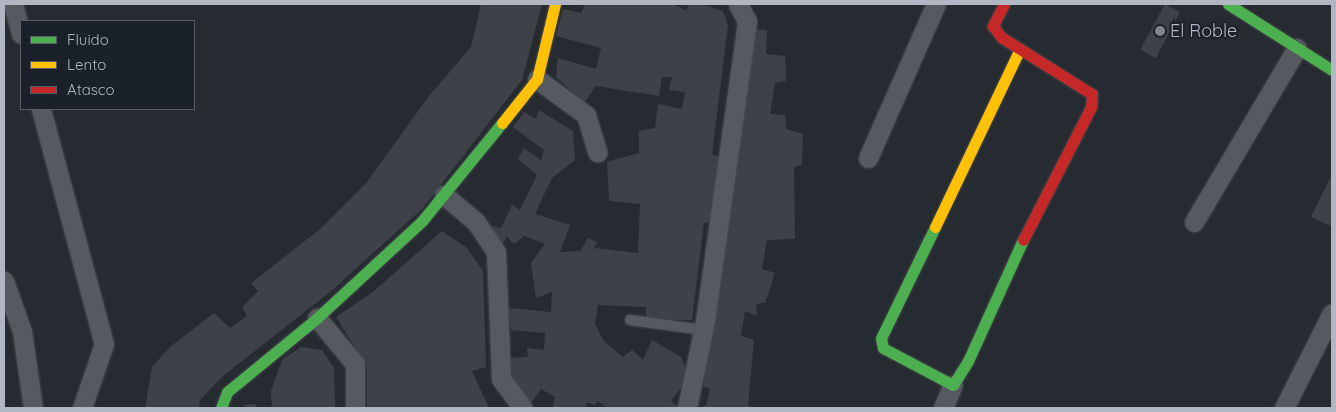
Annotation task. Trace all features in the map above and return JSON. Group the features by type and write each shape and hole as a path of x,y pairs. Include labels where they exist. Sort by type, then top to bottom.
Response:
{"street":[{"path":"13,4 20,30"},
{"path":"221,408 227,392 317,318 422,221 444,195 537,79 555,4"},
{"path":"687,408 704,330 747,21 738,4"},
{"path":"868,158 936,4"},
{"path":"943,408 953,384 968,361 1037,209 1091,107 1092,94 1001,37 993,26 1004,4"},
{"path":"1228,4 1332,70"},
{"path":"1194,222 1297,48"},
{"path":"953,384 883,348 881,338 1020,49"},
{"path":"537,79 586,115 597,152"},
{"path":"41,110 104,344 82,408"},
{"path":"444,195 476,222 496,252 501,379 523,408"},
{"path":"4,281 22,331 33,408"},
{"path":"1284,408 1332,313"},
{"path":"317,318 355,364 355,408"}],"lane":[{"path":"630,320 704,330"}],"building":[{"path":"481,4 542,4 522,80 422,209 330,292 223,376 200,400 199,408 145,408 152,367 170,347 214,313 230,328 247,316 242,307 258,291 251,283 319,230 367,182 429,96 471,47"},
{"path":"585,4 672,4 686,10 689,4 701,4 723,11 728,25 712,154 722,158 713,221 704,223 692,320 646,320 646,307 598,305 595,324 603,340 623,357 632,350 643,360 652,340 681,357 687,371 681,388 671,401 680,408 607,408 598,401 594,405 587,402 585,408 555,408 553,407 555,397 541,389 529,406 507,375 507,358 528,357 527,348 544,350 545,333 511,330 508,308 551,312 552,292 536,298 531,263 545,244 524,236 514,244 507,237 500,248 488,230 493,226 501,228 512,205 520,210 537,175 518,159 524,148 541,160 544,150 513,127 524,112 536,119 539,110 573,131 575,160 552,178 535,214 570,225 560,252 580,251 588,238 597,242 594,248 638,253 640,204 609,201 607,162 639,153 639,131 655,128 658,104 682,109 685,92 669,90 672,77 662,77 659,96 596,86 584,103 556,77 558,58 596,69 601,48 556,36 563,9 581,13"},
{"name":"El Roble","path":"1165,4 1180,12 1156,58 1140,50"},
{"path":"752,29 767,30 766,54 785,56 786,81 775,83 770,114 785,115 786,129 803,134 802,165 794,167 795,239 767,240 762,269 775,273 765,303 756,304 757,316 745,311 741,336 754,340 748,405 753,408 700,408 706,405 710,389 703,386 725,248"},
{"path":"1332,174 1332,227 1311,217"},
{"path":"442,231 467,248 483,271 486,367 472,371 489,408 367,408 367,367 336,317 373,292"},
{"path":"301,347 322,350 334,368 335,408 272,408 271,391 282,360"},
{"path":"256,404 257,408 244,408 244,405"}],"traffic: fast":[{"path":"1228,4 1332,70"},
{"path":"221,408 227,392 317,318 422,221 502,123"},
{"path":"935,227 881,338 883,348 953,385 968,361 1023,240"}],"traffic: slow":[{"path":"502,123 537,79 555,4"},
{"path":"935,227 1020,49"}],"traffic: jam":[{"path":"1004,4 993,26 1001,37 1092,94 1091,107 1023,240"}],"place":[{"name":"El Roble","path":"1160,31"}]}
